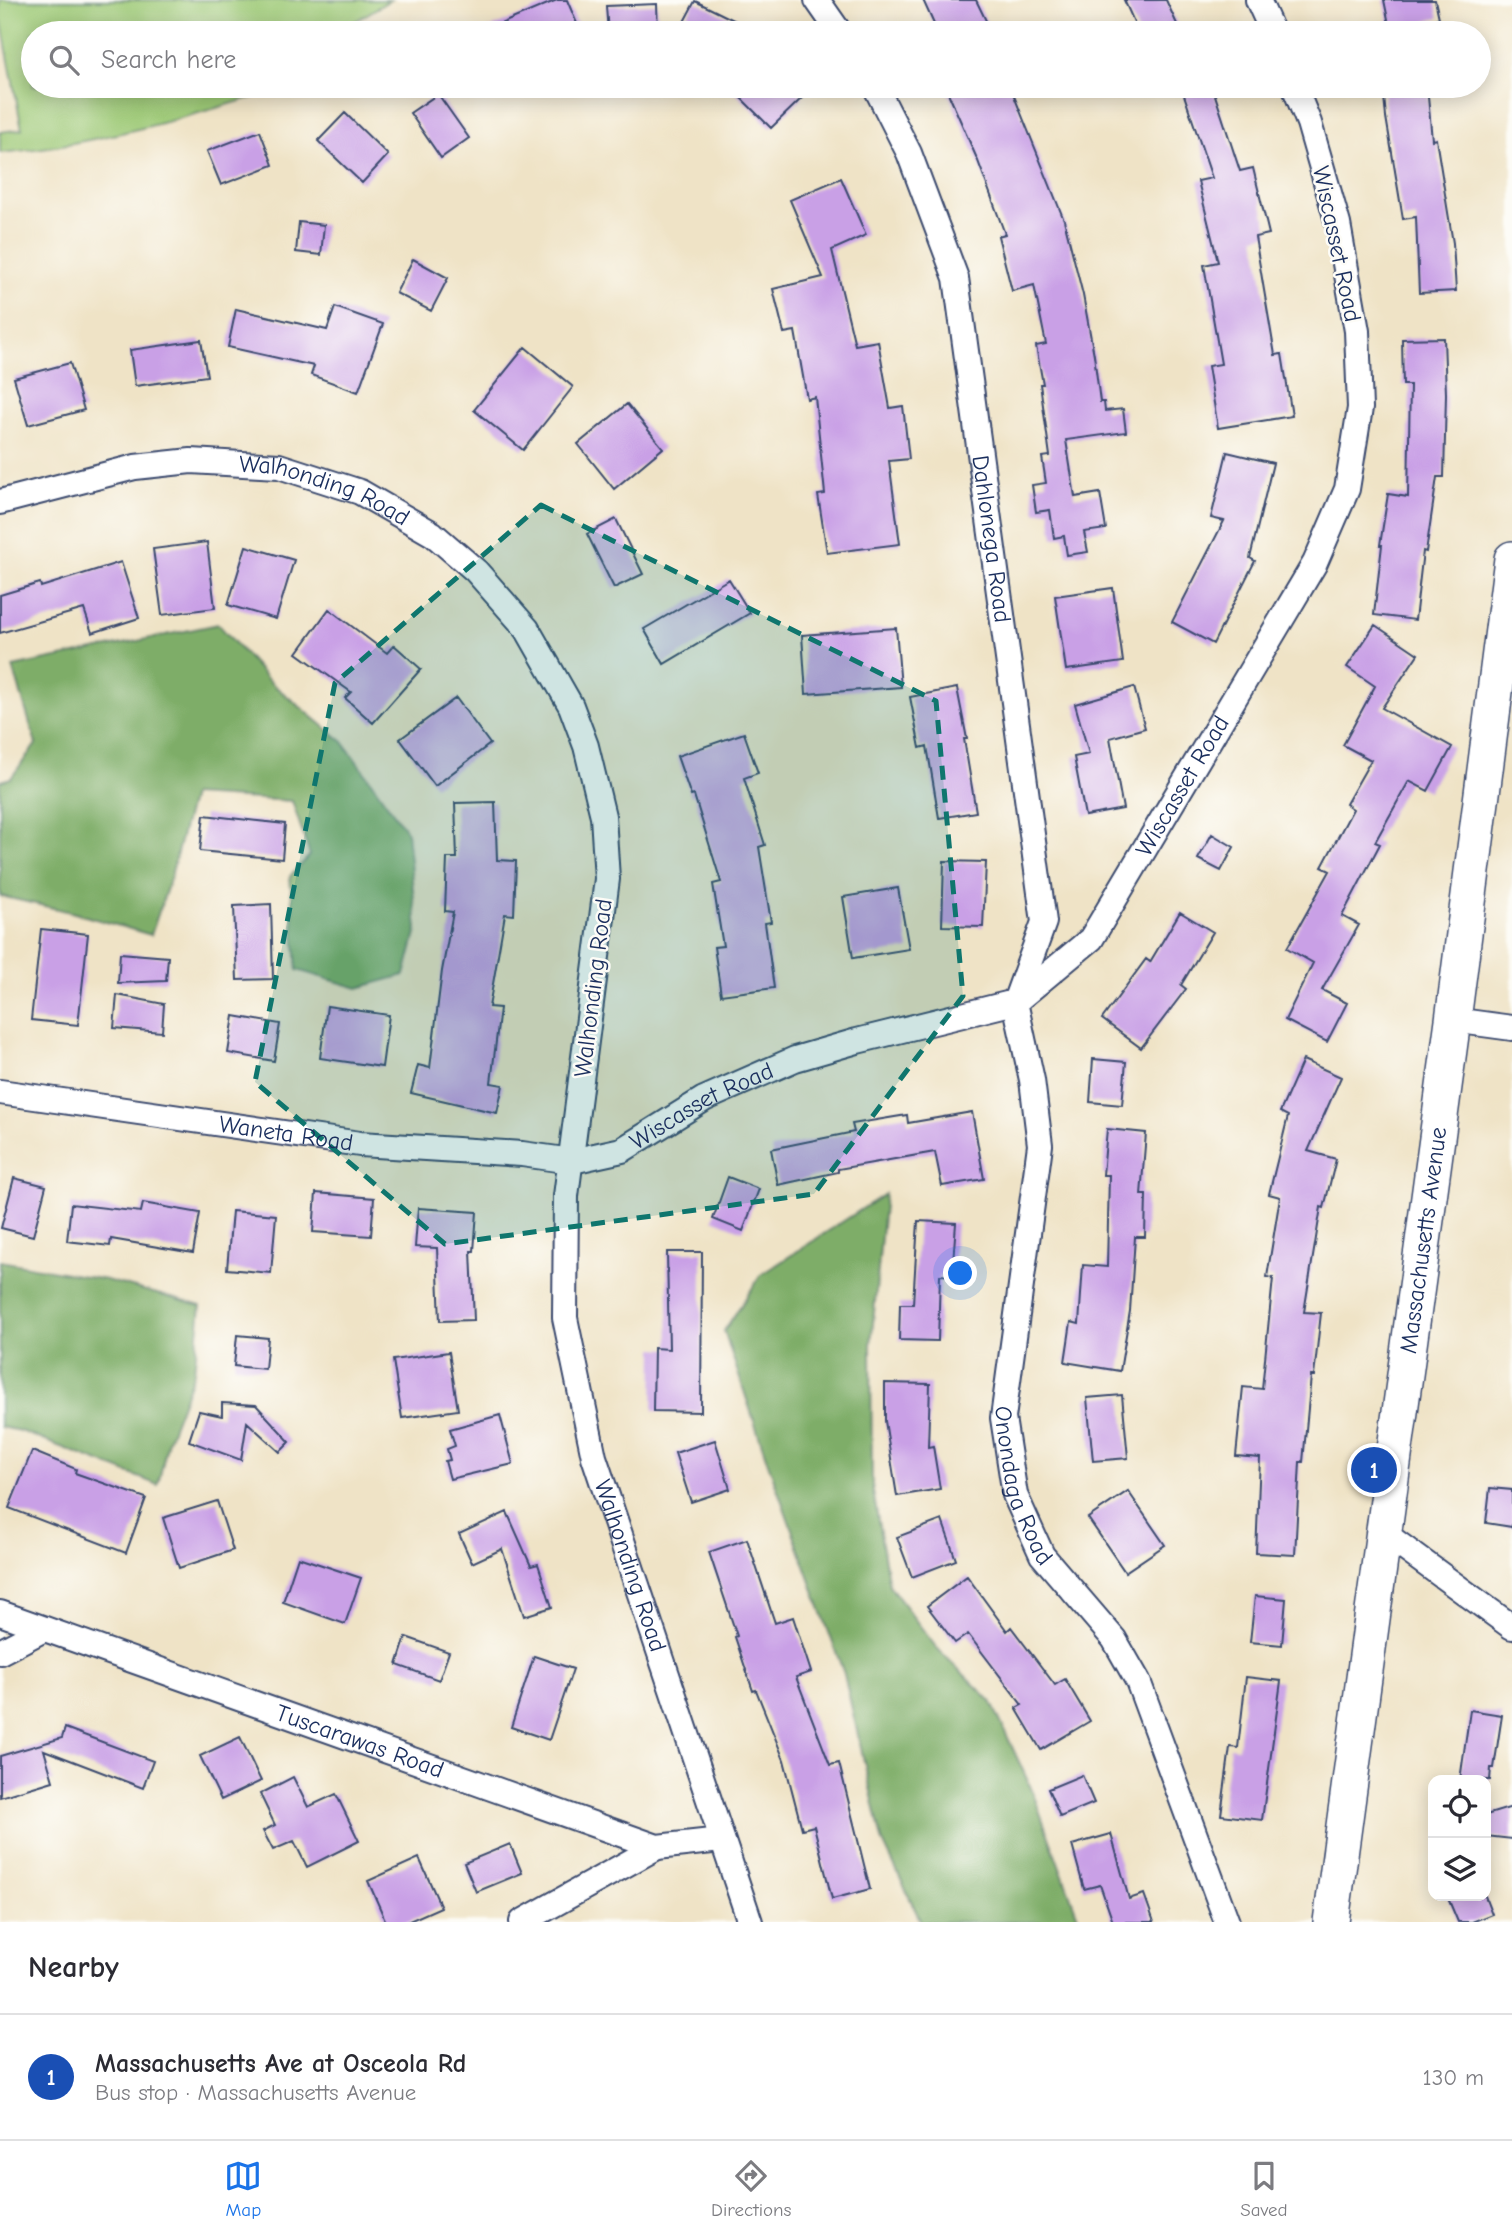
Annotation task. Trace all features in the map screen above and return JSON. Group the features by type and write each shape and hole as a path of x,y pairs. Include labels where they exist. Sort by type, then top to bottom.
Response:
{"main road":[{"name":"Massachusetts Avenue","path":"1331,1922 1385,1534 1512,559"}],"street":[{"path":"817,0 832,21"},
{"path":"1258,0 1268,21"},
{"name":"Dahlonega Road","path":"880,98 909,153 957,278 1044,922 1015,1002"},
{"name":"Wiscasset Road","path":"572,1161 622,1150 704,1099 795,1059 1015,1002 1091,939 1315,563 1347,489 1360,408 1357,331 1338,223 1299,98"},
{"name":"Walhonding Road","path":"0,502 135,467 191,461 279,466 360,492 433,534 476,571 527,629 571,706 586,746 603,816 607,879 566,1196 565,1318 594,1457 750,1922"},
{"name":"Onondaga Road","path":"1015,1002 1032,1080 1040,1145 1003,1418 1015,1495 1042,1555 1114,1639 1138,1681 1227,1922"},
{"path":"1453,1020 1512,1028"},
{"name":"Waneta Road","path":"0,1092 360,1144 522,1154 572,1161"},
{"path":"1385,1534 1512,1628"},
{"name":"Tuscarawas Road","path":"0,1613 657,1847 721,1840"},
{"path":"0,1652 44,1629"},
{"path":"522,1922 657,1847"}],"highlighted area":[{"path":"541,505 936,701 963,996 814,1194 445,1244 255,1082 335,683"}],"green space":[{"path":"0,0 390,0 356,21 21,21 21,98 250,98 106,136 0,153 0,132 22,129 0,14"},
{"path":"218,624 270,682 343,742 407,832 417,929 405,975 358,988 297,970 290,876 310,855 292,801 192,795 171,876 151,935 71,912 0,896 0,781 11,778 36,744 13,667"},
{"path":"885,1194 871,1345 872,1485 889,1585 936,1647 991,1701 1031,1788 1080,1922 921,1922 882,1840 844,1674 724,1331 761,1275"},
{"path":"0,1261 106,1280 201,1306 194,1372 168,1440 158,1485 20,1431 0,1427"}],"building":[{"path":"557,0 567,0 576,21 507,21"},
{"path":"923,0 976,0 986,21 933,21"},
{"path":"1124,0 1166,0 1176,21 1134,21"},
{"path":"1384,0 1435,0 1439,18 1426,21 1388,21"},
{"path":"695,1 736,21 684,21"},
{"path":"657,4 658,21 607,21 606,6"},
{"path":"432,98 441,98 469,138 441,158 410,113"},
{"path":"741,98 802,98 771,128"},
{"path":"950,98 1015,98 1064,220 1083,295 1100,402 1104,402 1105,411 1123,409 1126,432 1066,440 1075,497 1100,493 1106,529 1084,532 1088,552 1067,555 1064,536 1054,538 1050,510 1036,512 1032,485 1046,483 1042,457 1050,456 1040,384 1043,384 1036,346 1046,344 1034,285 1012,291 998,236 1005,234 978,161"},
{"path":"1185,98 1216,98 1240,171 1253,168 1269,234 1255,237 1275,355 1282,354 1292,416 1218,428 1208,366 1221,364 1204,265 1218,262 1198,181 1212,178"},
{"path":"1384,98 1428,98 1432,140 1436,139 1453,243 1456,291 1419,293 1416,217 1403,219"},
{"path":"345,113 388,155 362,183 318,141"},
{"path":"260,131 273,165 221,185 207,151"},
{"path":"841,178 866,235 832,250 855,345 878,341 890,408 903,406 909,459 889,461 900,544 827,553 818,495 825,494 815,397 807,399 795,331 784,333 773,289 823,277 790,200"},
{"path":"299,222 324,225 321,255 296,252"},
{"path":"413,259 448,278 431,311 396,293"},
{"path":"335,307 383,324 358,392 311,375 314,366 228,347 236,309 327,330"},
{"path":"1444,338 1444,477 1437,477 1426,552 1423,551 1415,620 1374,615 1388,494 1408,497 1410,385 1403,385 1402,339"},
{"path":"201,340 207,376 135,386 130,350"},
{"path":"525,347 573,387 523,450 474,410"},
{"path":"70,363 84,410 28,425 14,378"},
{"path":"627,404 663,448 614,489 578,444"},
{"path":"1227,452 1273,463 1250,558 1255,561 1213,644 1172,622 1224,521 1211,518"},
{"path":"616,519 643,574 614,588 587,534"},
{"path":"207,542 215,608 162,615 153,549"},
{"path":"246,546 294,560 276,619 228,605"},
{"path":"121,562 139,618 92,633 84,609 0,633 0,595 40,583 41,587"},
{"path":"729,579 750,613 664,664 644,629"},
{"path":"1113,588 1123,662 1066,670 1055,596"},
{"path":"329,609 387,653 394,645 421,669 373,723 345,698 351,692 297,653"},
{"path":"1375,625 1418,654 1382,708 1452,747 1428,791 1409,781 1375,842 1380,844 1342,916 1359,925 1322,990 1347,1003 1327,1042 1285,1020 1313,963 1287,948 1330,871 1322,867 1353,809 1346,804 1371,760 1343,745 1375,686 1347,667"},
{"path":"896,628 901,687 806,694 802,635"},
{"path":"1134,687 1145,728 1110,738 1123,809 1085,816 1074,757 1089,754 1075,704"},
{"path":"957,688 967,739 964,739 976,812 939,818 927,746 920,748 910,697"},
{"path":"456,698 490,744 435,786 400,739"},
{"path":"744,733 758,773 744,778 765,845 759,847 771,922 765,923 774,988 721,995 714,947 723,946 713,884 721,882 694,795 691,796 677,756"},
{"path":"495,802 497,860 516,861 514,915 505,914 489,1007 500,1008 491,1083 503,1085 497,1113 411,1093 418,1065 430,1068 442,971 453,912 445,911 447,858 457,858 455,803"},
{"path":"204,815 285,824 282,859 200,851"},
{"path":"1212,834 1234,847 1221,871 1198,859"},
{"path":"944,861 986,862 983,927 942,926"},
{"path":"898,888 909,949 853,958 843,897"},
{"path":"271,904 273,979 237,980 234,906"},
{"path":"1180,912 1213,932 1181,985 1186,989 1141,1048 1102,1019 1146,959 1150,962"},
{"path":"41,929 88,934 78,1025 31,1020"},
{"path":"120,953 168,957 166,981 118,983"},
{"path":"117,995 164,1004 162,1032 114,1028"},
{"path":"327,1006 389,1015 382,1067 320,1058"},
{"path":"234,1016 280,1024 274,1061 228,1053"},
{"path":"1093,1059 1126,1062 1122,1105 1090,1102"},
{"path":"1303,1060 1341,1077 1308,1151 1336,1159 1324,1208 1321,1207 1304,1312 1321,1313 1314,1376 1311,1376 1303,1462 1300,1462 1295,1555 1256,1553 1260,1458 1236,1456 1243,1387 1262,1389 1273,1278 1267,1277 1280,1197 1269,1194 1288,1116 1280,1112"},
{"path":"972,1112 984,1179 942,1186 935,1152 838,1169 838,1172 778,1185 771,1149 854,1132 852,1124 907,1115 908,1123"},
{"path":"1107,1129 1146,1133 1141,1195 1146,1195 1145,1237 1135,1237 1130,1311 1120,1371 1065,1362 1071,1322 1079,1324 1083,1265 1107,1267 1109,1175 1103,1175"},
{"path":"728,1177 759,1189 743,1231 713,1219"},
{"path":"14,1178 46,1186 33,1236 1,1228"},
{"path":"316,1193 374,1198 371,1236 313,1232"},
{"path":"143,1203 200,1213 193,1253 111,1239 110,1246 67,1241 71,1204 141,1212"},
{"path":"418,1208 477,1212 474,1251 471,1251 474,1320 440,1321 437,1248 415,1247"},
{"path":"232,1211 276,1215 271,1273 227,1269"},
{"path":"918,1221 956,1223 952,1276 940,1275 938,1341 899,1340 900,1304 913,1304"},
{"path":"667,1252 702,1252 701,1412 653,1411 654,1348 669,1349"},
{"path":"237,1335 268,1338 265,1369 234,1366"},
{"path":"449,1352 458,1410 402,1418 393,1360"},
{"path":"885,1383 930,1384 928,1447 933,1446 940,1489 897,1496 885,1421"},
{"path":"1122,1395 1128,1458 1093,1461 1087,1398"},
{"path":"222,1403 256,1405 290,1442 280,1452 247,1422 241,1460 189,1441 199,1411 222,1416"},
{"path":"500,1415 513,1464 450,1479 445,1461 450,1460 447,1449 455,1446 450,1429"},
{"path":"715,1440 730,1489 691,1502 675,1453"},
{"path":"32,1451 76,1469 75,1473 146,1498 126,1553 9,1508"},
{"path":"1490,1488 1512,1490 1512,1527 1486,1523"},
{"path":"1128,1491 1165,1545 1125,1572 1088,1518"},
{"path":"217,1501 233,1550 179,1568 163,1518"},
{"path":"507,1512 531,1566 538,1564 552,1607 524,1616 502,1549 472,1563 459,1534"},
{"path":"942,1520 956,1560 912,1577 897,1537"},
{"path":"747,1539 775,1623 793,1617 811,1672 796,1677 830,1765 839,1763 870,1889 832,1899 814,1826 802,1829 784,1760 756,1690 753,1691 709,1552"},
{"path":"298,1557 361,1578 345,1624 283,1602"},
{"path":"967,1576 1007,1631 1011,1627 1055,1685 1065,1679 1090,1721 1041,1750 1016,1708 1022,1705 968,1634 955,1643 927,1606"},
{"path":"1255,1596 1286,1599 1282,1645 1250,1642"},
{"path":"406,1637 449,1652 439,1680 397,1665"},
{"path":"534,1656 573,1669 549,1740 511,1727"},
{"path":"1246,1677 1281,1681 1262,1820 1221,1815 1230,1747 1238,1748"},
{"path":"1470,1710 1502,1715 1494,1768 1491,1768 1490,1775 1461,1775"},
{"path":"65,1728 153,1761 143,1788 44,1750 53,1781 0,1797 0,1756 62,1738"},
{"path":"240,1737 261,1781 221,1800 200,1756"},
{"path":"1082,1775 1094,1803 1060,1817 1048,1789"},
{"path":"293,1777 308,1807 336,1794 359,1841 307,1867 294,1841 273,1850 263,1831 275,1825 260,1794"},
{"path":"1512,1807 1512,1839 1491,1837 1491,1813"},
{"path":"1111,1834 1129,1899 1144,1894 1154,1922 1113,1922 1100,1885 1084,1889 1072,1845"},
{"path":"510,1844 522,1873 476,1892 464,1863"},
{"path":"419,1858 441,1907 407,1922 386,1922 368,1881"},
{"path":"1449,1901 1487,1901 1492,1914 1472,1922 1458,1922"}],"place":[{"name":"Massachusetts Ave at Osceola Rd","path":"1374,1470"}]}
